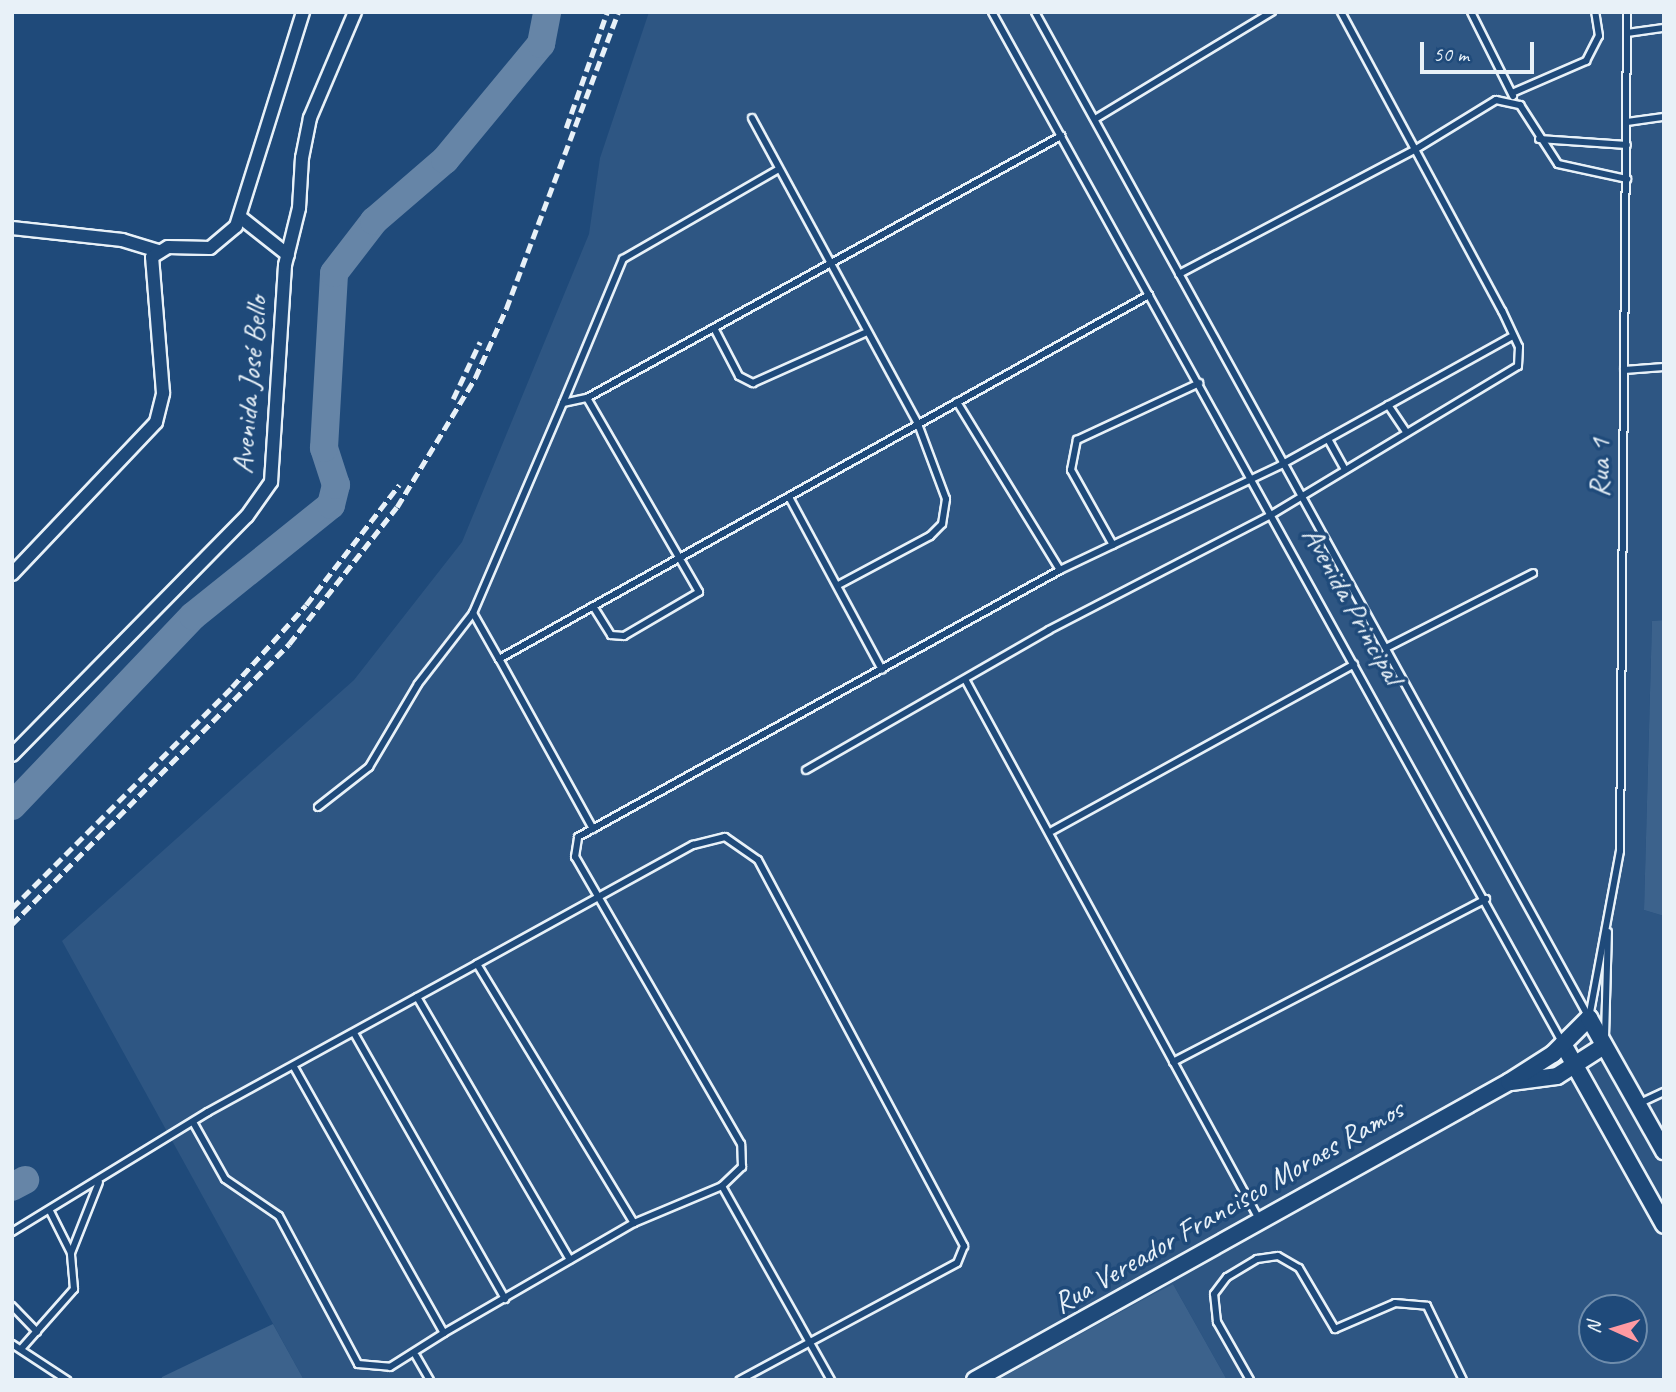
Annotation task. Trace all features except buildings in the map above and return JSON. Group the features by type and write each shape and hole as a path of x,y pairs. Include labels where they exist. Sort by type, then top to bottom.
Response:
{"street":[{"path":"12,228 122,240 157,251 210,248 240,218 303,12"},
{"name":"Avenida José Bello","path":"12,755 247,516 271,481 288,255 310,118 355,12"},
{"path":"240,218 288,255"},
{"path":"12,574 156,422 163,393 150,281 157,251"},
{"path":"1508,1082 1563,1044 1589,1018 1664,1151"},
{"name":"Avenida Principal","path":"1563,1044 1664,1225"},
{"path":"1508,1082 1577,1068 1604,1046"},
{"name":"Rua Vereador Francisco Moraes Ramos","path":"975,1380 1508,1082"}],"lane":[{"name":"Avenida Principal","path":"992,12 1486,899 1563,1044"},
{"name":"Avenida Principal","path":"1035,12 1281,465 1301,495 1589,1018"},
{"path":"1095,119 1272,12"},
{"path":"807,770 966,681 1049,630 1270,514 1344,468 1512,373 1521,352 1416,149 1341,12"},
{"path":"1471,12 1514,101 1558,164 1627,178"},
{"path":"1512,93 1587,61 1599,36 1595,12"},
{"name":"Rua 1","path":"1589,1018 1620,852 1627,12"},
{"path":"1627,33 1664,28"},
{"path":"1179,274 1416,149 1490,101 1514,101"},
{"path":"1627,122 1664,117"},
{"path":"752,118 776,170 918,424 946,499 942,524 891,560 840,584"},
{"path":"563,403 587,398 1061,136"},
{"path":"1539,139 1627,145"},
{"path":"318,807 369,767 418,684 473,613 623,259 776,170"},
{"path":"499,659 1149,295"},
{"path":"714,328 739,376 753,383 867,332"},
{"path":"193,1122 225,1179 279,1216 353,1359 378,1370 416,1356 444,1333 635,1223 722,1186 741,1167 741,1144 573,851 578,837 1060,570 1281,465 1513,336"},
{"path":"1624,370 1664,367"},
{"path":"1113,545 1071,470 1077,440 1199,383"},
{"path":"587,398 698,582 695,600 618,636 593,606"},
{"path":"957,402 1060,570"},
{"path":"1388,405 1406,432"},
{"path":"1328,439 1344,468"},
{"path":"789,497 840,584 883,670"},
{"path":"1386,648 1533,573"},
{"path":"473,613 593,829"},
{"path":"1052,831 1354,664"},
{"path":"966,681 1052,831 1259,1219"},
{"path":"12,1232 99,1182 193,1122 417,997 709,839 725,837 747,850 959,1230 964,1251 957,1263 809,1338 740,1380"},
{"path":"1173,1062 1486,899"},
{"name":"Rua 1","path":"1604,1046 1608,923"},
{"path":"477,964 635,1223"},
{"path":"417,997 570,1261"},
{"path":"354,1033 505,1299"},
{"path":"294,1067 444,1333"},
{"path":"1637,1102 1664,1091"},
{"path":"71,1253 99,1182"},
{"path":"722,1186 831,1380"},
{"path":"21,1349 74,1289 71,1253 50,1211"},
{"path":"1250,1380 1217,1322 1214,1294 1247,1265 1278,1256 1299,1268 1335,1329 1395,1303 1427,1306 1463,1380"},
{"path":"12,1306 37,1332"},
{"path":"12,1344 67,1380"},
{"path":"416,1356 430,1380"}],"shaded area":[{"path":"649,12 1664,12 1664,620 1652,621 1644,910 1664,916 1664,1380 1227,1380 1173,1284 997,1380 304,1380 62,941 354,680 462,542 589,234 600,158"},
{"path":"1664,620 1664,916 1644,910 1652,621"},
{"path":"1173,1284 1227,1380 997,1380 1148,1297"},
{"path":"273,1324 304,1380 161,1380 162,1377"}],"waterway":[{"path":"12,806 193,616 331,505 336,485 324,448 334,273 374,221 445,160 541,44 547,12"},
{"path":"12,1187 25,1180"}],"railway":[{"path":"566,128 607,12"},
{"path":"12,924 289,644 397,507 475,378 506,309 618,12"},
{"path":"453,399 480,342"},
{"path":"12,908 232,687 306,605 399,485"}]}
